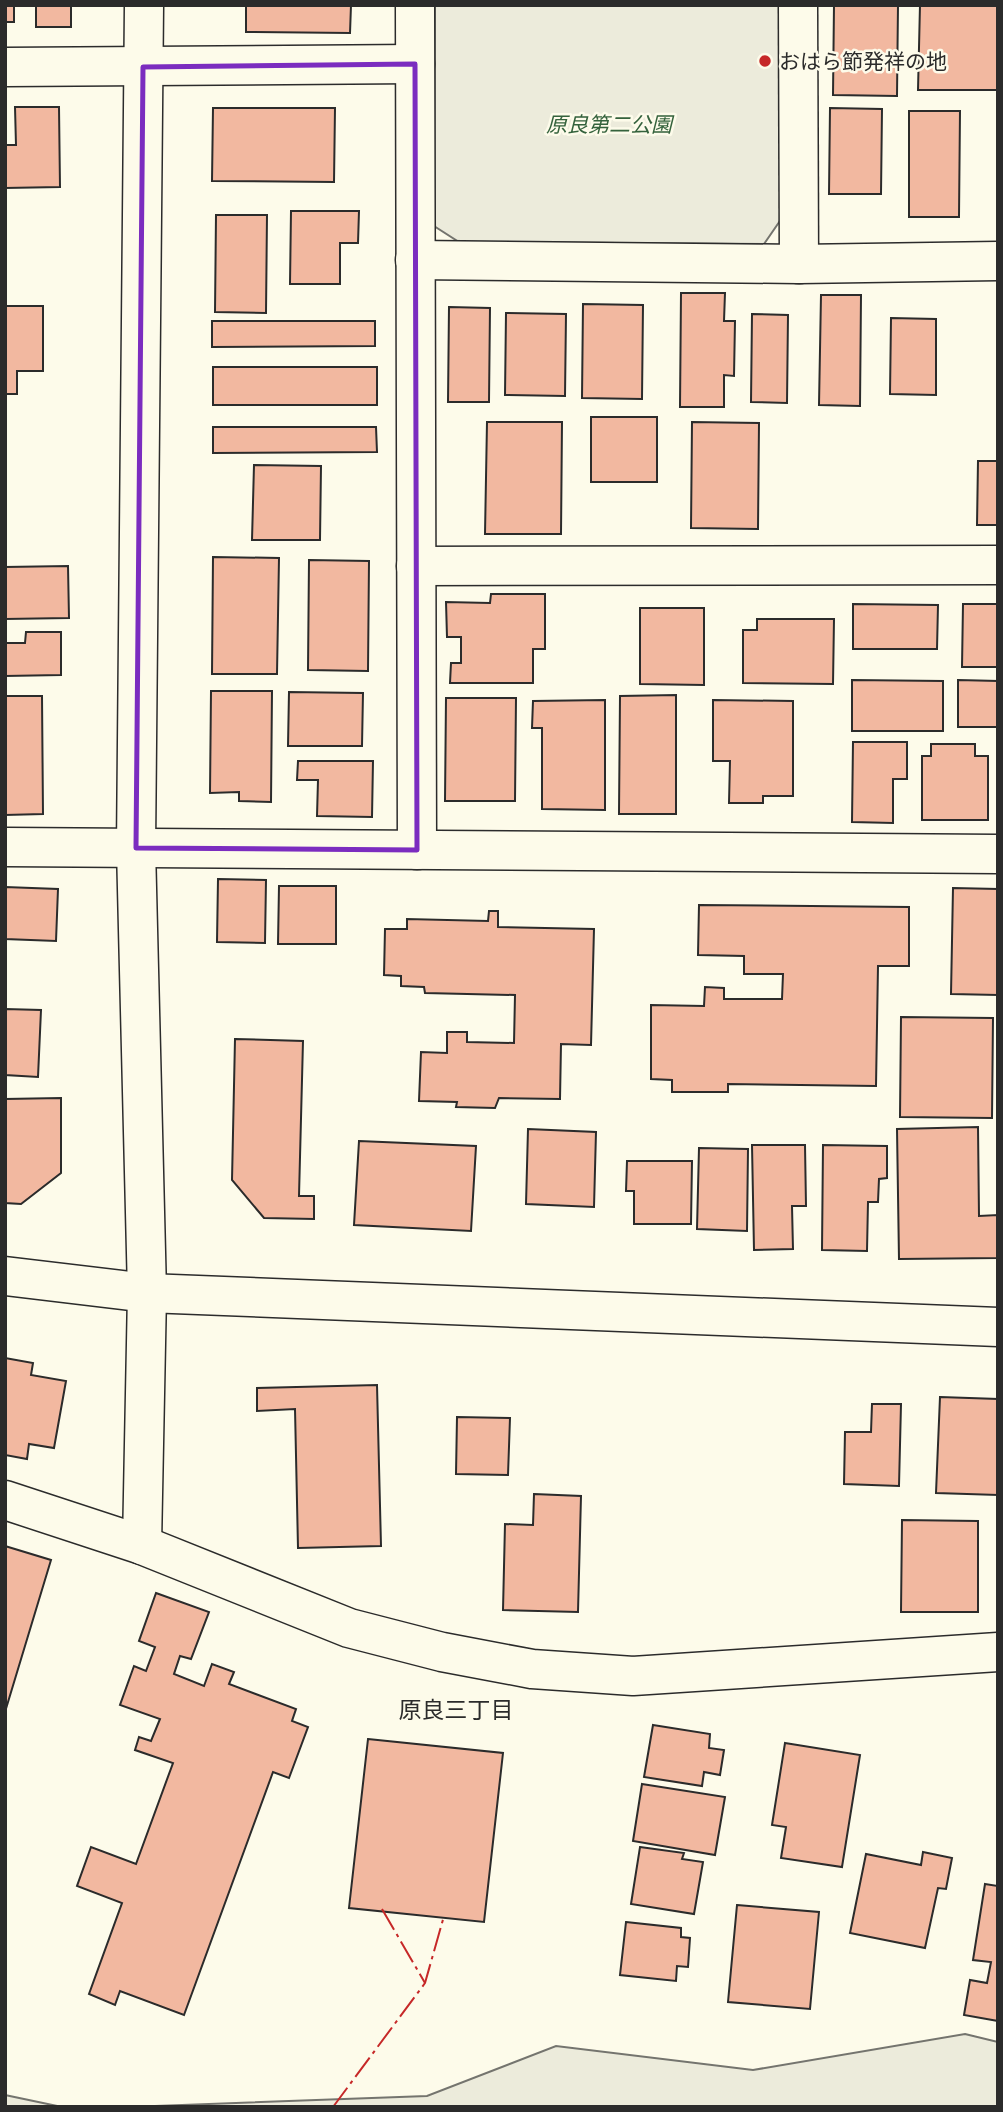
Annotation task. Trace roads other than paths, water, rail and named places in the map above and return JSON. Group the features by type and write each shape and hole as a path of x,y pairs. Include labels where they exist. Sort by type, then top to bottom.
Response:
{"street":[{"path":"142,1545 147,1293 136,848 144,5"},
{"path":"415,5 417,850"},
{"path":"798,5 799,264"},
{"path":"5,67 415,64"},
{"path":"415,260 799,264 998,261"},
{"path":"416,566 998,565"},
{"path":"5,847 998,854"},
{"path":"5,1276 147,1293 998,1326"},
{"path":"5,1500 142,1545 349,1628 442,1652 532,1669 633,1676 998,1652"}],"place":[{"name":"おはら節発祥の地","path":"765,61"}],"district":[{"name":"原良三丁目","path":"456,1710"}],"park label":[{"name":"原良第二公園","path":"609,124"}]}
